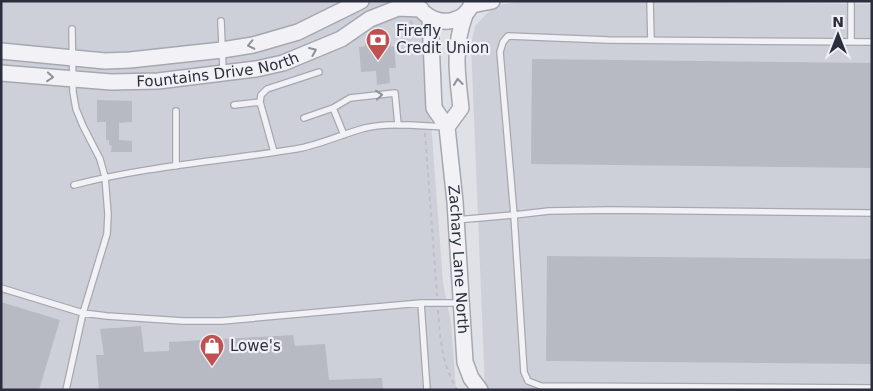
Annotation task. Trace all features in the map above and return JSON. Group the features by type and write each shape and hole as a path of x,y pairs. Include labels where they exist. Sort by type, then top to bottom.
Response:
{"street":[{"name":"Fountains Drive North","path":"1,51 105,61 222,50 253,45 298,32 361,1"},
{"path":"447,127 461,108 455,59 457,40 470,7 492,1"},
{"name":"Fountains Drive North","path":"1,73 110,82 158,81 256,69 283,63 341,39 370,19 398,8 423,9 438,21 448,22 457,20 470,7"},
{"name":"Zachary Lane North","path":"423,9 434,108 447,127 456,220 465,362 471,378 480,390"}],"lane":[{"path":"650,1 651,40"},
{"path":"850,1 851,42"},
{"path":"220,21 224,72"},
{"path":"66,390 83,313 107,234 108,214 105,177 100,159 76,109 72,79 72,29"},
{"path":"872,42 651,40 508,36 503,42 500,52 514,215 524,372 528,381 541,386 784,389 872,388"},
{"path":"274,152 260,102 260,94 267,89 319,72"},
{"path":"304,118 333,108 350,98 395,93 398,125"},
{"path":"234,106 260,102"},
{"path":"333,108 344,135"},
{"path":"176,111 176,166"},
{"path":"74,185 105,177 151,169 301,148 367,128 398,125 447,127"},
{"path":"456,220 549,211 872,213"},
{"path":"1,288 83,313 184,321 222,321 422,303 462,303"},
{"path":"422,303 427,390"}],"path":[{"path":"405,20 410,21 416,27 417,32"},
{"path":"424,126 440,342 444,363 457,390"}],"shaded area":[{"path":"1,1 422,1 443,283 451,323 456,390 1,390"},
{"path":"523,1 872,4 872,390 485,390 471,44 475,26 494,6"}],"building":[{"name":"Firefly Credit Union","path":"391,41 391,47 394,46 396,68 389,68 390,83 377,85 376,71 361,72 359,47 365,46 365,43"},
{"path":"532,59 872,63 872,168 531,164"},
{"path":"97,100 132,101 132,122 119,123 119,140 132,141 132,152 111,152 112,146 109,145 109,140 106,140 106,122 97,122"},
{"path":"547,256 872,259 872,364 546,361"},
{"path":"1,302 60,320 39,390 1,390"},
{"name":"Lowe's","path":"141,326 144,352 169,351 169,342 293,335 295,346 325,344 329,380 382,378 383,390 99,390 96,355 104,355 100,329"}],"place":[{"name":"Firefly Credit Union","path":"378,61"},
{"name":"Lowe's","path":"212,367"}]}
